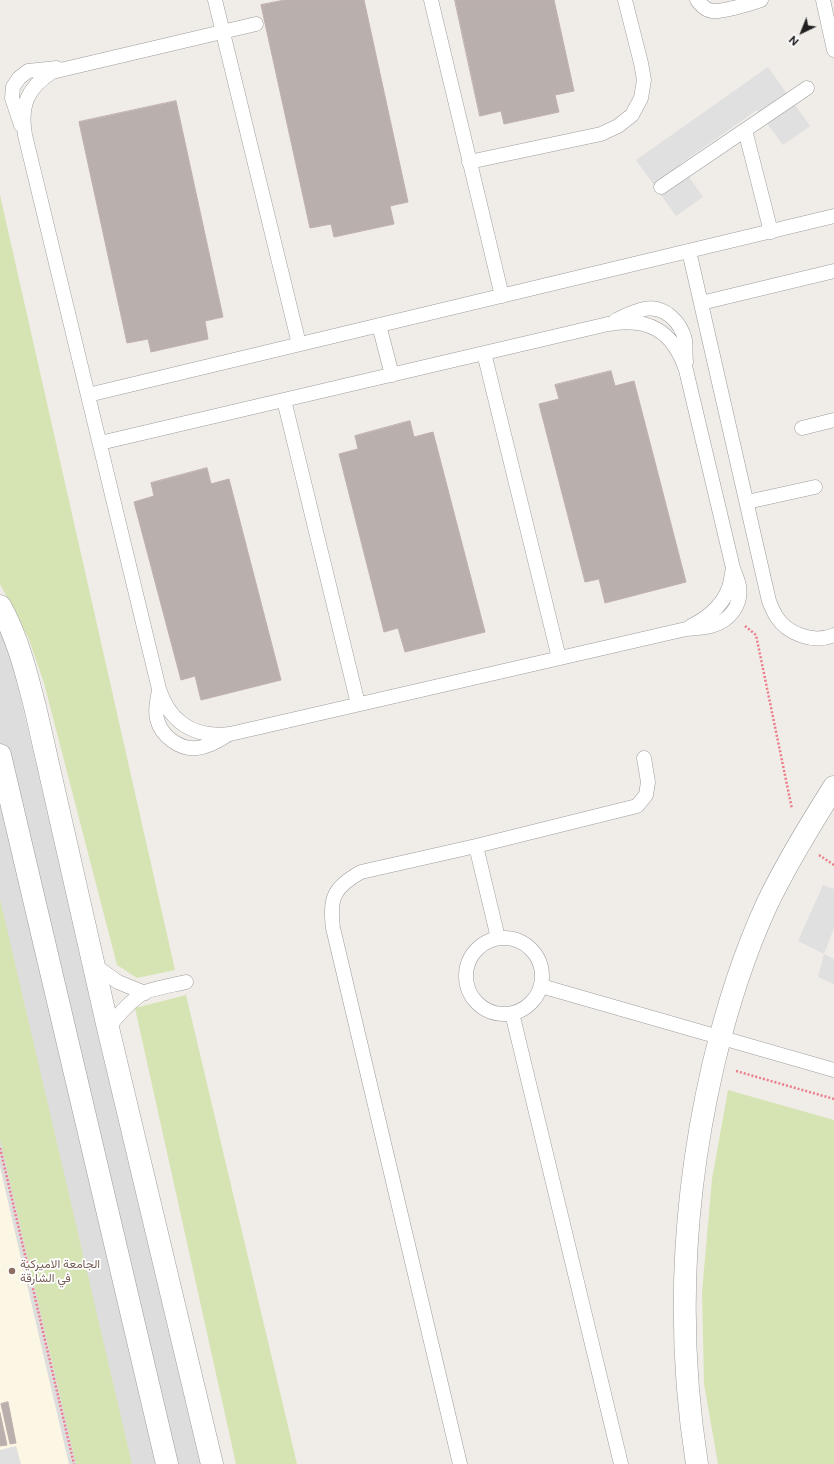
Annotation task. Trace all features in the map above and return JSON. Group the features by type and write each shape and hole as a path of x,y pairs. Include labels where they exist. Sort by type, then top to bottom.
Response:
{"street":[{"path":"0,606 6,615 24,662 108,1028 212,1464"},
{"path":"0,755 167,1464"},
{"path":"698,1464 693,1439 687,1372 685,1304 687,1237 694,1169 705,1103 720,1037 740,970 767,904 800,841 834,787"}],"lane":[{"path":"431,0 502,296"},
{"path":"469,162 601,134 618,126 632,115 641,98 644,80 641,62 625,0"},
{"path":"697,0 702,7 711,11 735,3 761,0"},
{"path":"823,0 834,50"},
{"path":"217,2 222,33 300,344"},
{"path":"100,443 608,324 625,321 642,323 658,330 671,340 681,354 733,568 739,585 737,606 722,622 711,626 686,629 230,734 216,736 191,730 180,723 171,713 163,702 159,689 25,135 14,109 12,98 13,87 19,78 28,71 63,68 222,33 256,24"},
{"path":"662,187 807,88"},
{"path":"744,130 771,232"},
{"path":"88,395 834,216"},
{"path":"689,251 769,601 776,616 786,628 799,635 815,638 834,635"},
{"path":"701,303 834,271"},
{"path":"608,324 633,312 646,308 660,310 672,317 680,327 685,340 686,370"},
{"path":"379,325 392,375"},
{"path":"484,353 560,658"},
{"path":"284,400 358,704"},
{"path":"802,428 834,420"},
{"path":"747,502 815,487"},
{"path":"686,629 710,614 719,604 729,590 733,568"},
{"path":"159,689 156,708 157,720 163,732 172,741 183,747 196,748 208,746 230,734"},
{"path":"460,1464 337,943 331,910 335,894 346,880 361,872 476,846 637,806 646,795 648,782 644,758"},
{"path":"476,846 498,938"},
{"path":"498,938 513,938 527,945 537,956 542,971 541,986 535,999 525,1008 512,1013 496,1013 482,1007 472,996 466,982 467,967 473,953 484,943 498,938"},
{"path":"94,965 118,982 145,992"},
{"path":"108,1028 127,1006 145,992 186,982"},
{"path":"541,986 834,1070"},
{"path":"512,1013 622,1464"}],"path":[{"path":"731,614 756,635 791,808 800,841 834,865"},
{"path":"714,1065 834,1098"},
{"path":"0,1148 74,1464"}],"shaded area":[{"path":"768,67 810,126 783,145 757,110 680,164 703,197 676,216 636,160"},
{"path":"0,613 204,1464 0,1464"},
{"path":"823,885 834,889 834,928 824,954 798,941"},
{"path":"824,954 834,959 834,984 818,977"},
{"name":"الجامعة الاميركية في الشارقة","path":"0,1167 48,1375 69,1464 0,1464"},
{"path":"16,1446 21,1464 0,1464 0,1450"}],"green space":[{"path":"0,195 175,970 137,978 117,965 44,683 28,637 0,584"},
{"path":"0,899 132,1464 76,1464 0,1139"},
{"path":"186,995 297,1464 236,1464 135,1008"},
{"path":"728,1090 834,1120 834,1464 718,1464 704,1384 702,1292 712,1179"}],"building":[{"path":"285,0 364,0 408,202 390,206 394,224 334,237 331,224 310,228 261,5"},
{"path":"455,0 554,0 574,91 555,95 559,112 504,124 501,111 480,116"},
{"path":"176,101 223,317 205,321 208,339 151,352 148,339 127,343 79,122"},
{"path":"611,371 615,386 634,381 686,582 605,603 599,579 585,582 539,404 559,399 555,385"},
{"path":"410,421 414,437 433,432 485,632 405,652 398,628 384,632 339,454 358,449 355,436"},
{"path":"207,468 211,484 229,479 281,680 201,700 195,676 181,680 134,502 154,496 151,483"},
{"path":"8,1402 16,1443 10,1444 1,1404"},
{"path":"0,1413 7,1445 0,1446"}],"place":[{"name":"الجامعة الاميركية في الشارقة","path":"12,1271"}]}
